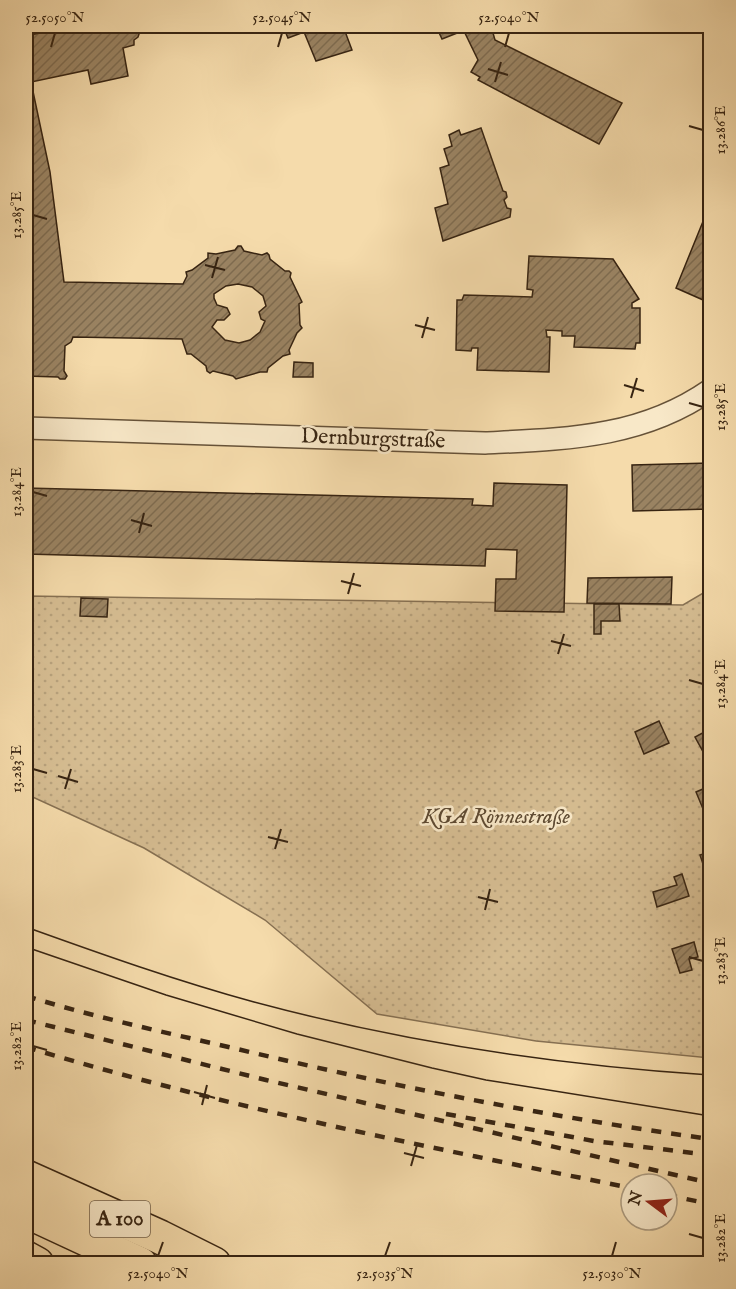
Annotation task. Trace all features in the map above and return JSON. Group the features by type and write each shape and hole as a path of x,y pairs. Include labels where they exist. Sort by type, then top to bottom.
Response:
{"highway":[{"name":"A 100","path":"26,1177 214,1263"},
{"name":"A 100","path":"26,1210 140,1263"},
{"path":"26,1258 37,1263"}],"street":[{"name":"Dernburgstraße","path":"26,428 485,443 547,440 622,430 688,405 711,390"}],"green space":[{"name":"KGA Rönnestraße","path":"710,589 710,1058 536,1041 377,1014 265,920 144,848 26,794 26,596 683,605"}],"building":[{"path":"53,26 138,26 140,31 134,40 134,45 123,48 128,76 91,84 88,70 31,82 50,172 64,282 183,284 187,276 186,272 208,258 208,253 216,254 235,250 241,246 244,251 262,255 267,253 270,259 291,273 290,277 302,302 299,304 302,328 289,350 290,354 283,356 268,368 267,372 236,379 233,376 213,371 210,373 206,366 191,354 187,354 182,339 73,337 71,342 65,346 64,371 67,376 65,379 26,376 26,36 40,33 39,29","holes":["238,284 252,287 263,296 266,306 259,312 261,319 265,321 260,332 250,340 239,343 225,340 212,327 217,320 224,320 230,314 227,308 217,305 214,294 226,286"]},
{"path":"283,26 343,26 352,50 316,61 304,32 288,38"},
{"path":"436,26 475,26 442,39"},
{"path":"491,26 495,40 622,103 599,144 478,80 480,77 471,72 478,60 463,29"},
{"path":"481,128 503,191 506,192 507,197 504,200 507,208 511,209 510,217 443,241 435,208 448,204 440,168 449,165 444,149 452,146 449,135 459,130 461,135"},
{"path":"704,219 710,222 710,303 676,288"},
{"path":"529,256 613,259 639,299 632,303 632,308 640,308 640,343 636,343 635,349 574,347 575,336 562,336 562,331 546,330 547,337 550,337 549,372 477,370 478,348 472,348 471,351 456,350 457,300 462,300 464,295 532,297 533,290 527,289"},
{"path":"294,362 313,363 313,377 293,377"},
{"path":"710,463 710,509 633,511 632,465"},
{"path":"494,483 567,485 564,612 495,611 496,579 516,579 517,550 486,549 485,566 26,554 26,488 473,499 472,505 493,506"},
{"path":"672,577 671,604 587,603 588,578"},
{"path":"81,598 108,599 107,617 80,616"},
{"path":"594,604 619,604 620,621 601,621 601,634 594,634"},
{"path":"659,721 669,743 644,754 635,732"},
{"path":"710,729 710,757 707,759 695,737"},
{"path":"710,786 710,815 706,816 696,792"},
{"path":"710,852 710,871 706,873 700,855"},
{"path":"682,874 689,896 657,907 653,892 677,885 674,877"},
{"path":"694,942 698,957 689,959 692,970 680,973 672,949"}],"tram line":[{"path":"26,927 139,967 225,994 367,1029 538,1058 710,1075"},
{"path":"26,947 166,995 297,1034 432,1068 486,1080 710,1116"}],"railway":[{"path":"26,996 155,1030 411,1088 530,1111 710,1139"},
{"path":"26,1020 266,1080 710,1183"},
{"path":"26,1047 176,1089 327,1125 619,1186"},
{"path":"446,1114 594,1141 710,1155"},
{"path":"679,1198 710,1204"}]}
